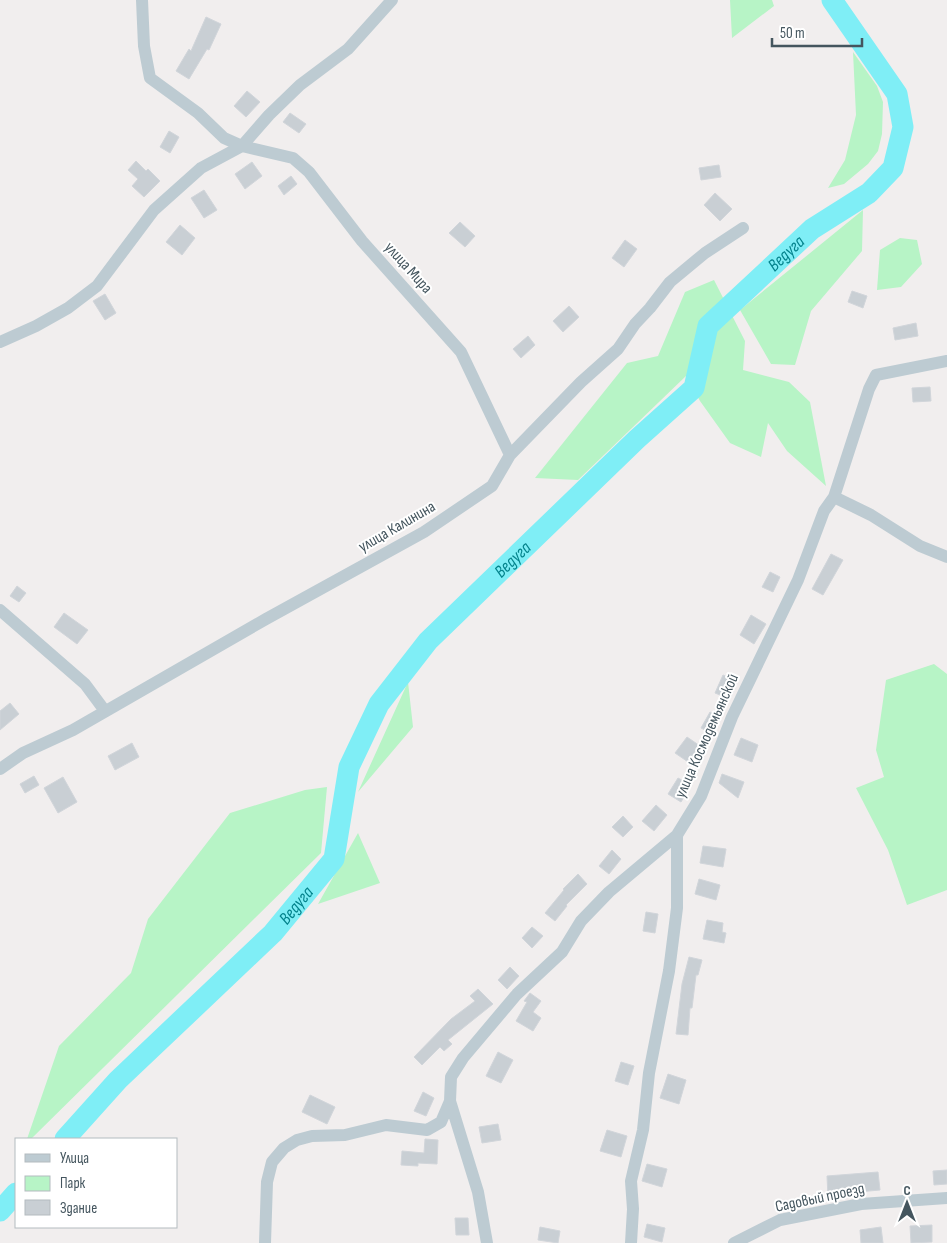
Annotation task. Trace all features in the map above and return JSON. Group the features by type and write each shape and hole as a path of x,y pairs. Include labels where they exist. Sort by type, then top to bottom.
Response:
{"street":[{"name":"улица Мира","path":"142,0 144,46 150,78 198,113 224,138 242,146 293,158 309,172 362,241 461,352 510,455"},
{"path":"0,342 36,326 97,286 154,210 201,168 242,146 269,115 300,85 348,49 392,0"},
{"name":"улица Калинина","path":"0,768 23,753 73,730 266,619 424,532 492,486 510,455 581,382 618,349 635,324 670,282 705,253 743,228"},
{"name":"улица Космодемьянской","path":"450,1101 451,1077 463,1058 517,994 562,952 582,921 609,892 677,835 701,796 732,717 798,580 824,511 834,497 869,389 876,375 947,362"},
{"path":"834,497 871,515 920,546 947,557"},
{"path":"0,610 85,684 105,711"},
{"path":"631,1243 633,1209 631,1181 643,1130 649,1072 669,971 677,908 677,835"},
{"path":"266,1243 267,1182 272,1162 284,1148 297,1140 312,1136 344,1135 386,1125 426,1130 441,1122 450,1101"},
{"path":"450,1101 478,1192 487,1243"},
{"name":"Садовый проезд","path":"734,1243 780,1220 861,1204 947,1198"}],"green space":[{"path":"730,0 772,0 774,6 732,38"},
{"path":"853,52 877,86 883,102 882,134 878,151 868,164 844,184 828,188 845,160 856,115"},
{"path":"863,210 862,251 811,311 795,365 771,364 740,310"},
{"path":"900,238 917,240 922,264 901,287 877,290 880,250"},
{"path":"714,280 745,341 743,370 789,382 810,402 826,486 787,451 768,423 761,457 730,443 700,401 686,376 578,480 535,478 627,363 658,356 685,292"},
{"path":"934,664 947,674 947,890 907,905 888,850 856,788 884,777 876,750 886,680"},
{"path":"408,682 413,727 358,792"},
{"path":"327,787 321,853 32,1138 27,1138 59,1046 131,973 148,919 230,813 305,790"},
{"path":"358,833 380,883 318,904"}],"building":[{"path":"206,17 221,24 209,50 207,49 189,79 176,71 189,49 191,51"},
{"path":"247,91 260,102 246,117 234,106"},
{"path":"290,113 306,124 299,133 283,122"},
{"path":"169,131 179,137 170,153 160,147"},
{"path":"136,161 146,171 148,169 160,181 144,197 132,186 138,179 128,170"},
{"path":"252,162 262,176 245,189 235,174"},
{"path":"719,165 721,177 701,180 699,168"},
{"path":"291,176 297,184 284,195 278,186"},
{"path":"204,190 217,210 204,218 191,198"},
{"path":"715,193 732,209 720,221 704,205"},
{"path":"460,222 475,236 465,247 449,233"},
{"path":"180,225 195,238 182,255 166,242"},
{"path":"625,240 637,249 624,267 612,258"},
{"path":"852,291 867,296 863,308 848,302"},
{"path":"105,294 116,313 105,320 93,301"},
{"path":"569,306 579,317 563,332 553,321"},
{"path":"916,323 918,336 895,340 893,328"},
{"path":"528,336 535,345 521,358 513,349"},
{"path":"930,387 931,401 913,402 912,388"},
{"path":"831,554 843,560 823,595 812,589"},
{"path":"770,572 780,577 773,592 762,587"},
{"path":"17,586 26,593 19,602 10,596"},
{"path":"64,613 88,630 77,644 54,627"},
{"path":"751,615 766,624 754,644 740,635"},
{"path":"723,675 737,681 730,699 715,693"},
{"path":"10,703 19,714 0,730 0,711"},
{"path":"710,712 719,717 711,733 701,728"},
{"path":"687,737 706,750 694,766 675,753"},
{"path":"741,738 758,745 752,762 734,755"},
{"path":"132,743 139,757 115,770 108,756"},
{"path":"722,774 744,782 738,798 719,783"},
{"path":"34,776 39,785 25,793 20,784"},
{"path":"63,777 77,802 58,813 44,788"},
{"path":"678,778 691,785 681,802 668,794"},
{"path":"656,805 667,815 654,831 642,821"},
{"path":"623,816 633,827 623,837 612,827"},
{"path":"703,846 726,849 723,867 700,863"},
{"path":"612,850 621,859 609,874 599,866"},
{"path":"578,874 587,884 566,905 555,921 545,913 563,889"},
{"path":"699,879 720,885 716,900 695,894"},
{"path":"646,912 658,914 655,933 643,931"},
{"path":"707,920 723,923 722,932 726,933 724,943 703,939"},
{"path":"532,927 543,936 532,948 522,938"},
{"path":"689,957 702,960 698,975 696,975 692,1008 690,1008 688,1035 676,1034 682,984"},
{"path":"510,967 519,976 507,989 498,980"},
{"path":"478,989 493,1004 448,1040 452,1044 444,1051 440,1047 422,1065 414,1057 451,1019 475,1001 470,996"},
{"path":"530,993 541,1001 533,1012 541,1018 533,1031 516,1021 527,1002 524,1001"},
{"path":"498,1052 513,1060 501,1083 486,1076"},
{"path":"621,1062 634,1066 628,1085 615,1081"},
{"path":"668,1074 686,1080 679,1104 660,1098"},
{"path":"423,1092 434,1098 426,1116 414,1111"},
{"path":"310,1095 335,1107 327,1124 302,1112"},
{"path":"498,1124 501,1140 482,1143 479,1127"},
{"path":"607,1130 627,1136 621,1157 600,1151"},
{"path":"425,1139 438,1140 437,1164 418,1163 418,1166 401,1165 402,1151 424,1153"},
{"path":"647,1164 667,1169 662,1187 642,1181"},
{"path":"947,1170 947,1184 934,1185 933,1171"},
{"path":"878,1172 880,1190 847,1193 847,1196 828,1197 827,1176"},
{"path":"455,1218 468,1218 469,1235 456,1235"},
{"path":"647,1224 665,1228 662,1242 644,1237"},
{"path":"932,1225 932,1242 911,1243 910,1226"},
{"path":"540,1227 560,1231 558,1243 538,1240"},
{"path":"881,1227 883,1243 861,1243 860,1230"}],"waterway":[{"name":"Ведуга","path":"66,1138 118,1080 273,933 334,859 349,767 379,704 428,641 637,439 694,388 708,326 812,229 869,193 893,168 903,127 897,94 832,0"},
{"name":"Ведуга","path":"0,1211 15,1194"}]}
